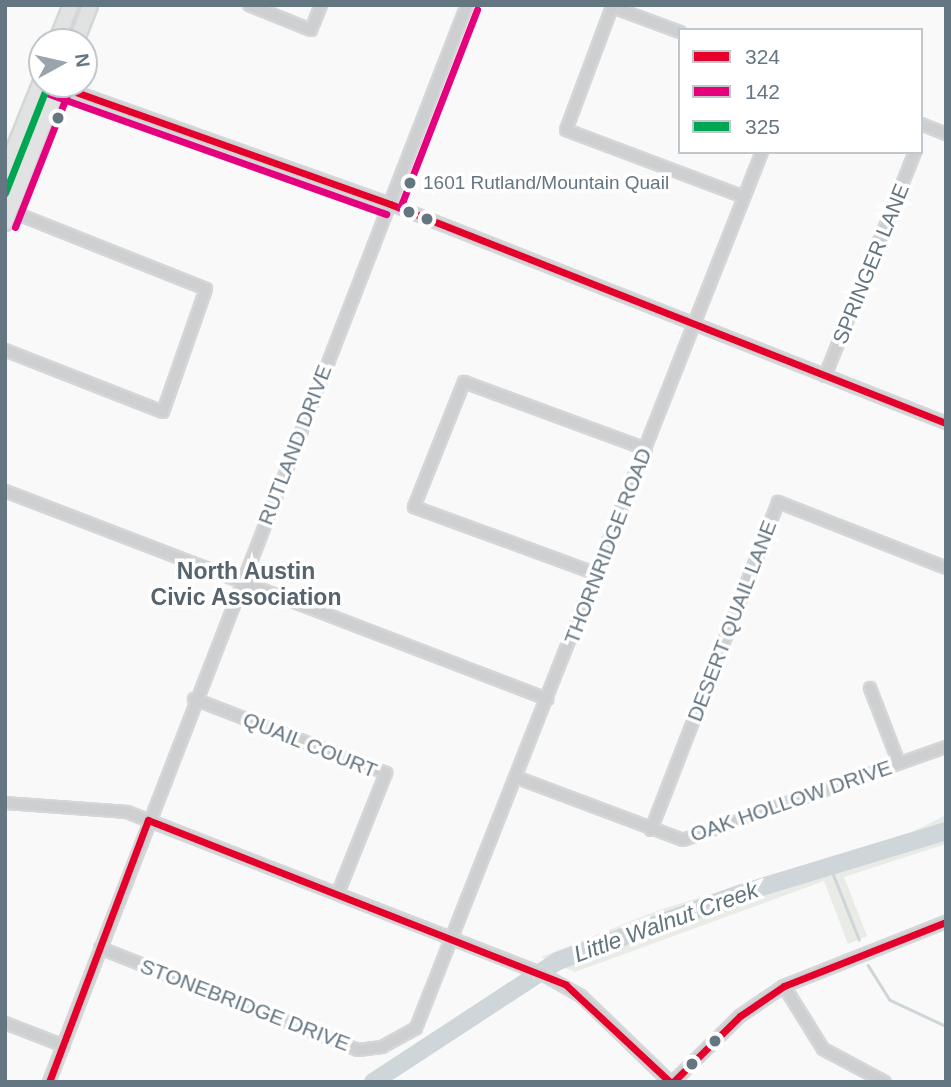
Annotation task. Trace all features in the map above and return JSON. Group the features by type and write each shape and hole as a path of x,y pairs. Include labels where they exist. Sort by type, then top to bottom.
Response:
{"main road":[{"path":"62,28 71,5"},
{"path":"81,28 90,5"},
{"path":"5,171 35,98"},
{"path":"7,215 52,98"}],"street":[{"path":"248,5 311,30 321,5"},
{"name":"RUTLAND DRIVE","path":"49,1082 194,699 467,5"},
{"path":"678,32 612,7 566,130 744,197"},
{"path":"93,98 390,204 946,423"},
{"path":"923,128 946,134"},
{"name":"THORNRIDGE ROAD","path":"455,940 761,154"},
{"name":"SPRINGER LANE","path":"825,376 914,154"},
{"path":"5,350 163,412 206,289 7,215"},
{"path":"597,574 414,507 464,382 646,449"},
{"path":"5,491 243,579 547,699"},
{"name":"DESERT QUAIL LANE","path":"651,830 778,502 946,568"},
{"path":"870,688 899,763"},
{"name":"QUAIL COURT","path":"194,699 386,773 338,894"},
{"name":"OAK HOLLOW DRIVE","path":"518,778 674,838 698,837 946,747"},
{"path":"5,803 103,807 148,820 566,985 672,1082 740,1017 784,986 946,922"},
{"name":"STONEBRIDGE DRIVE","path":"100,948 366,1051 416,1028 455,940"},
{"path":"784,986 823,1049 885,1082"},
{"path":"5,1023 64,1046"}],"shaded area":[{"path":"946,815 946,844 844,877 867,936 848,944 824,881 575,972 541,957 659,910 912,832"}],"waterway":[{"name":"Little Walnut Creek","path":"373,1082 558,961 742,893 946,831"},
{"path":"830,866 859,939"},
{"path":"868,965 890,1000 946,1026"}],"transit line":[{"name":"142","path":"400,208 477,9"},
{"name":"325","path":"5,193 42,98"},
{"name":"142","path":"60,98 386,214"},
{"name":"142","path":"15,227 66,98"},
{"name":"324","path":"92,98 390,204 946,423"},
{"name":"324","path":"148,820 566,985 670,1082"},
{"name":"324","path":"49,1082 148,820"},
{"name":"324","path":"673,1082 740,1016 784,986 946,922"}],"place":[{"name":"1601 Rutland/Mountain Quail","path":"410,183"}],"district":[{"name":"North Austin Civic Association","path":"246,584"}]}
